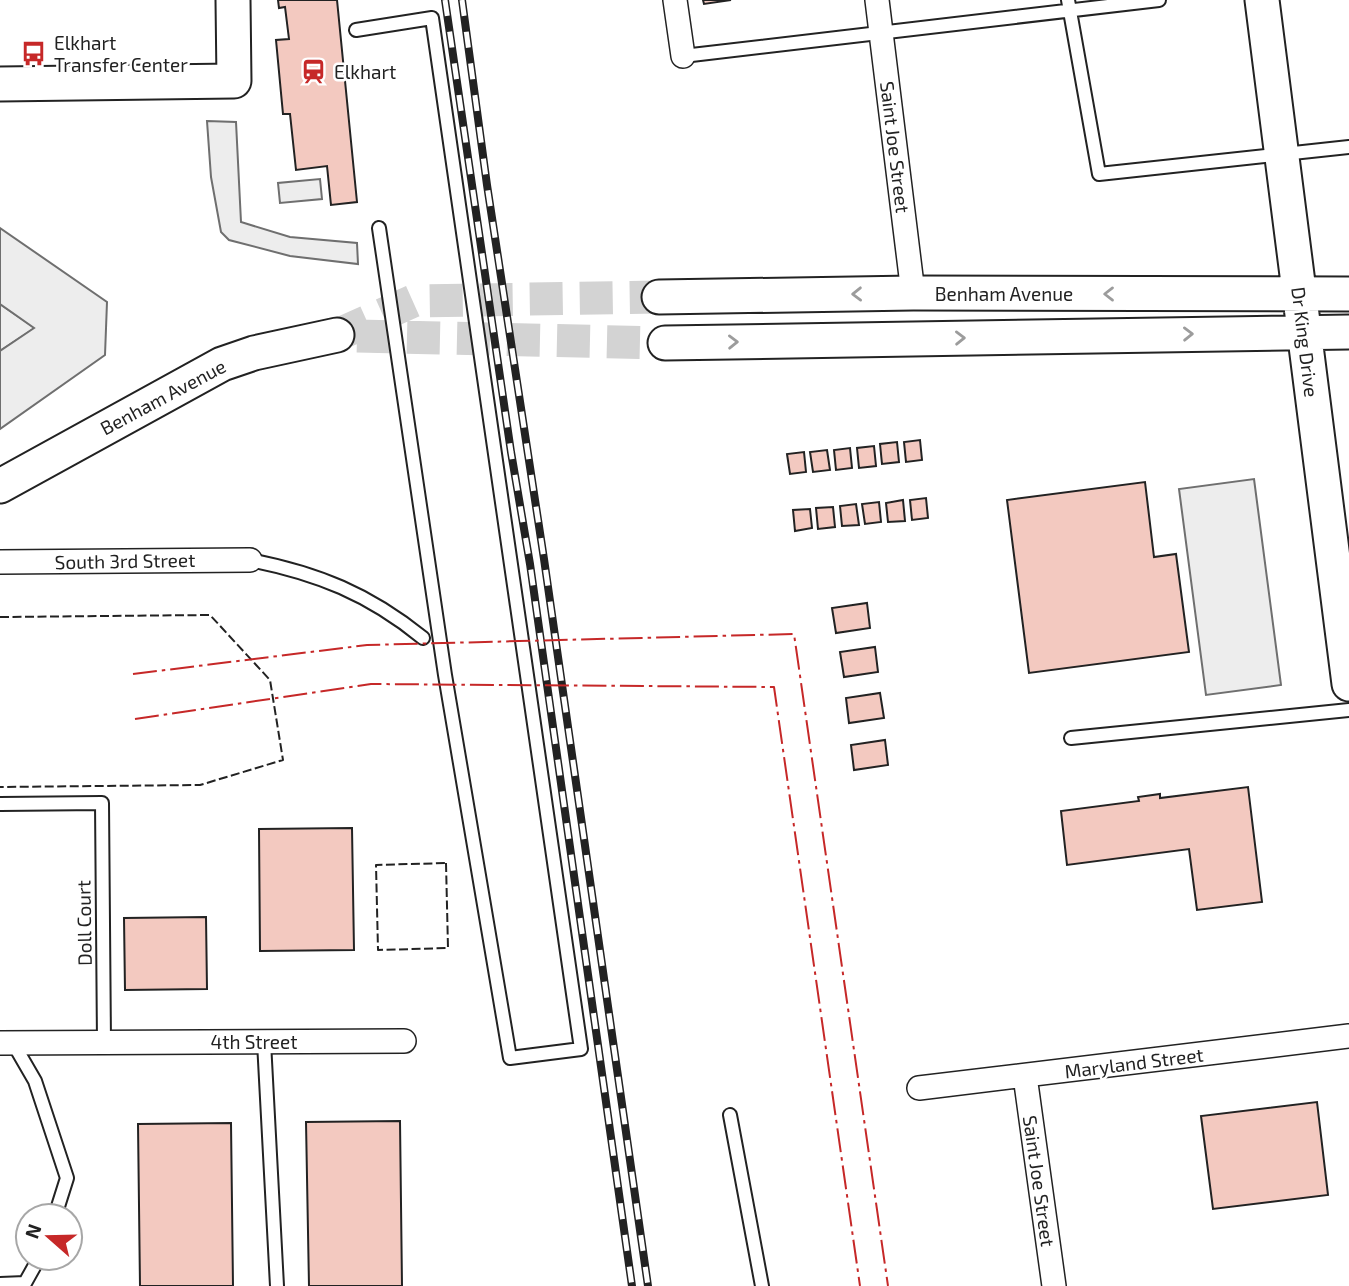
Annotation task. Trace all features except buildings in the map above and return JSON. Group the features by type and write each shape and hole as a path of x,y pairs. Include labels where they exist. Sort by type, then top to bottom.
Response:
{"main road":[{"path":"0,84 234,81 233,0"},
{"name":"Dr King Drive","path":"1262,0 1346,635 1349,684"},
{"name":"Benham Avenue","path":"659,297 914,293 1300,296 1349,294"},
{"path":"665,343 1349,332"},
{"name":"Benham Avenue","path":"0,486 222,364 254,353 337,335"}],"street":[{"path":"675,0 683,56"},
{"name":"Saint Joe Street","path":"877,0 914,293"},
{"name":"South 3rd Street","path":"0,562 250,560"},
{"name":"Maryland Street","path":"919,1088 1349,1036"},
{"name":"4th Street","path":"7,1043 404,1041"},
{"name":"Saint Joe Street","path":"1025,1076 1054,1286"}],"lane":[{"path":"683,56 881,34 1069,6 1159,0"},
{"path":"1069,6 1099,174 1349,147"},
{"path":"356,30 432,18 580,1049 510,1058 445,675 379,228"},
{"path":"250,560 280,566 327,581 359,595 423,638"},
{"path":"1071,738 1349,710"},
{"name":"Doll Court","path":"0,804 102,803 104,1043"},
{"path":"264,1042 277,1286"},
{"path":"7,1043 35,1081 67,1178 59,1202"},
{"path":"730,1115 762,1286"},
{"path":"0,1284 24,1283 31,1272"}],"shaded area":[{"path":"207,121 236,122 241,222 290,237 357,243 358,264 290,256 229,240 221,232 211,177"},
{"path":"320,179 322,199 280,203 278,183"},
{"path":"0,228 107,302 105,355 0,429 0,351 34,328 0,304"},
{"path":"0,304 35,328 0,351"},
{"path":"1254,479 1281,685 1206,695 1179,489"}],"tunnel":[{"path":"337,335 413,301 659,297"},
{"path":"357,336 665,343"}],"railway":[{"path":"445,0 530,564 632,1286"},
{"path":"462,0 648,1286"}],"fence":[{"path":"0,617 210,615 270,680 283,760 200,785 0,787"},
{"path":"446,863 448,948 378,950 376,865 446,863"}],"power":[{"path":"133,674 367,645 794,634 888,1286"},
{"path":"135,719 371,684 774,687 860,1286"}],"place":[{"name":"Elkhart Transfer Center","path":"34,54"},
{"name":"Elkhart","path":"314,72"}]}
